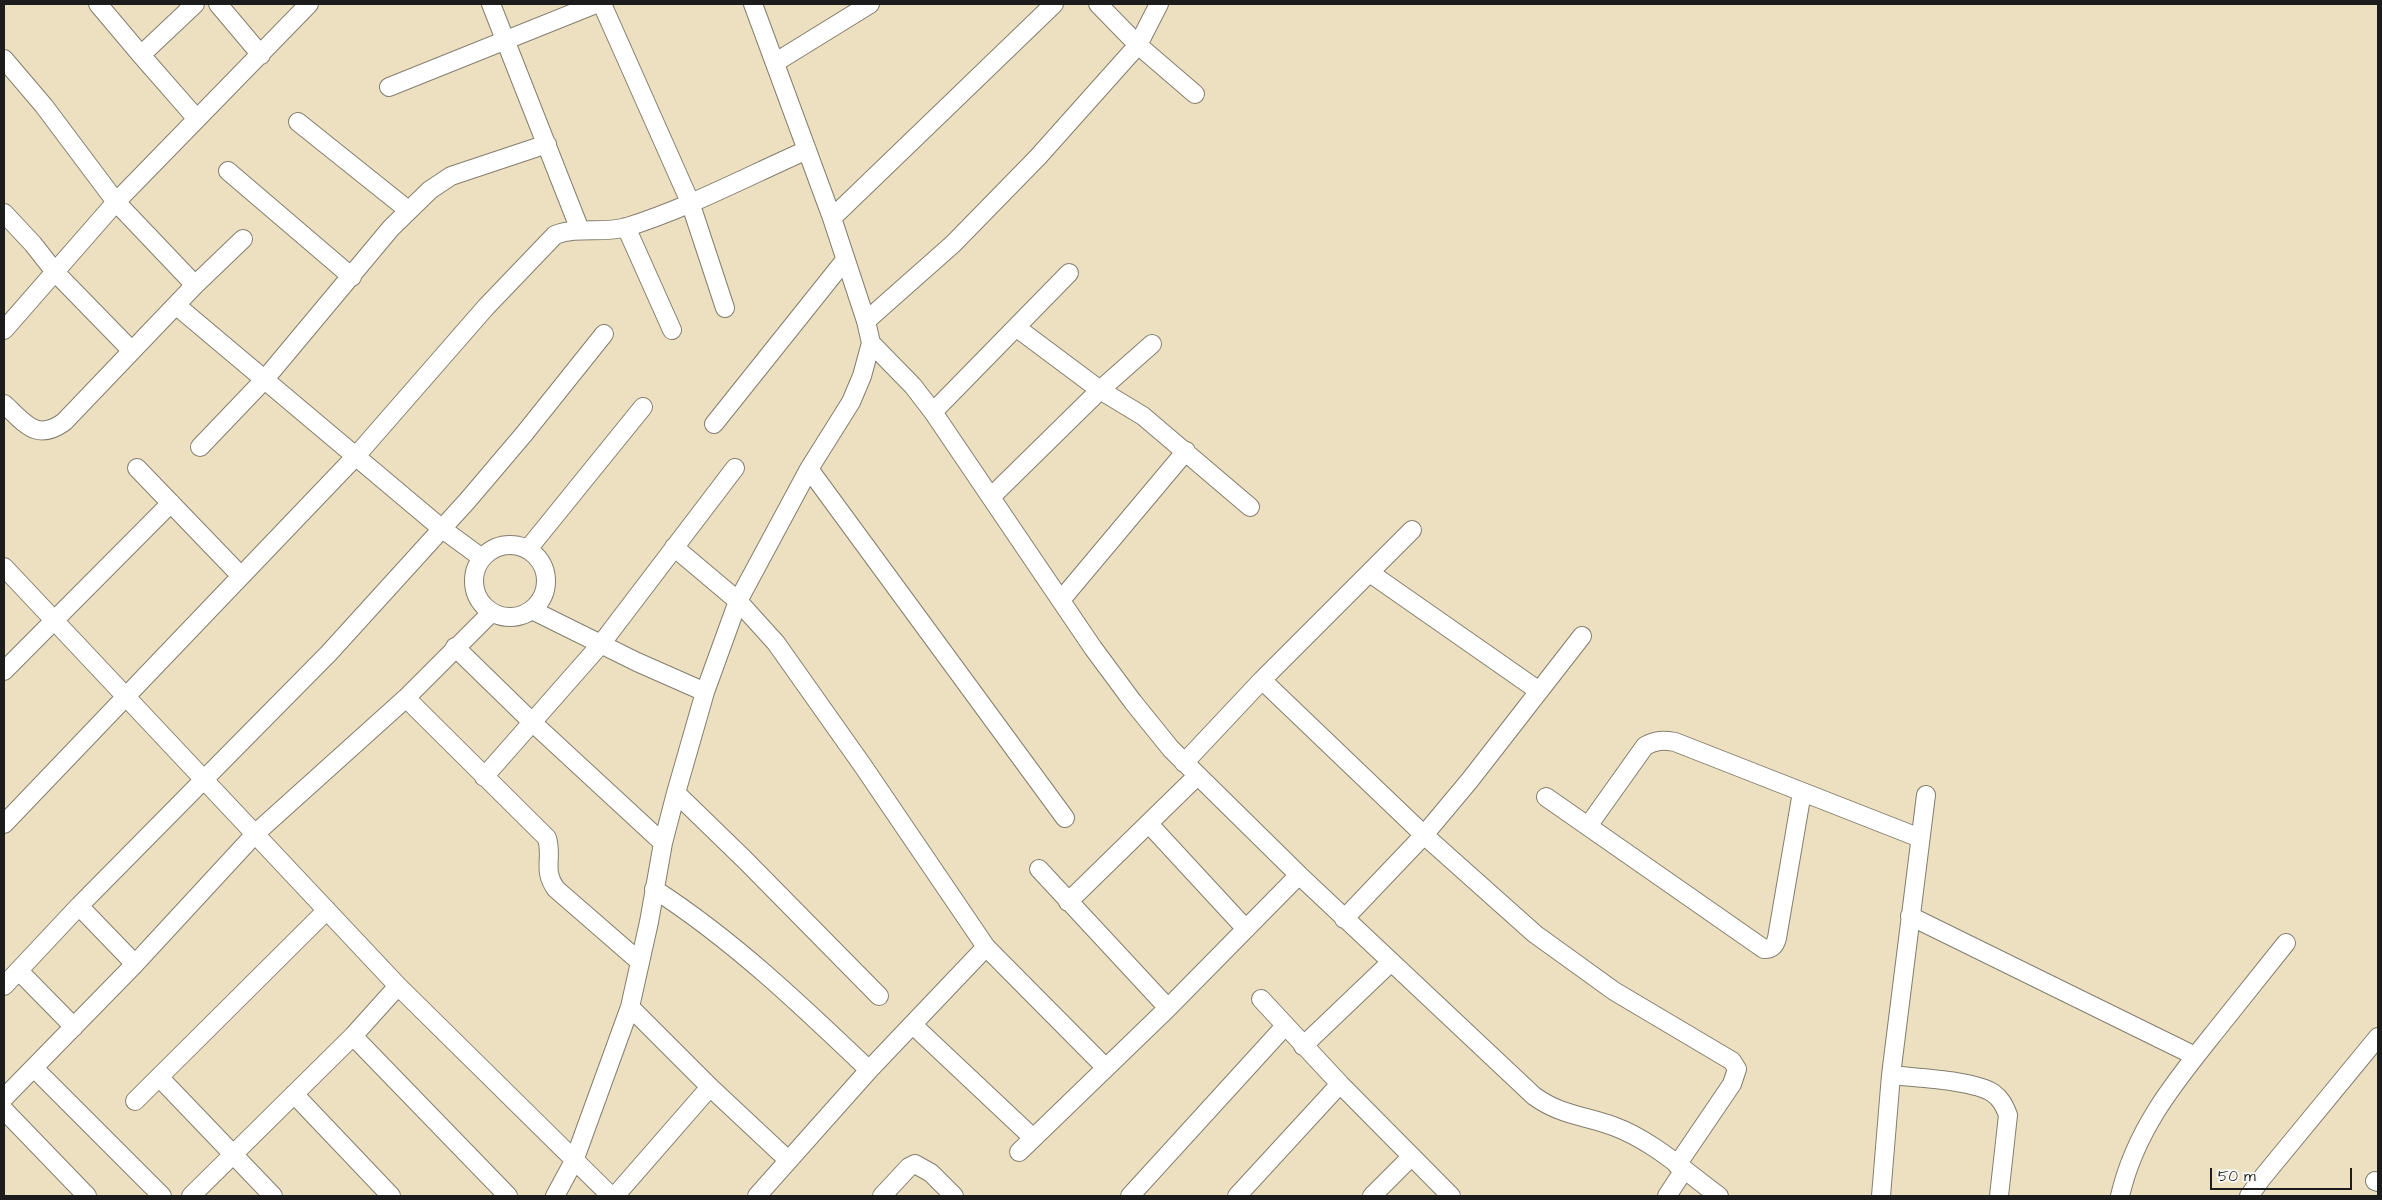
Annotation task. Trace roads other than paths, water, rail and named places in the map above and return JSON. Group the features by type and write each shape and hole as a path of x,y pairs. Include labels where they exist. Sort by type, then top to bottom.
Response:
{"street":[{"path":"98,4 140,56 198,118"},
{"path":"140,56 196,4"},
{"path":"218,4 261,55"},
{"path":"4,330 116,202 309,4"},
{"path":"491,4 580,230"},
{"path":"389,87 596,4"},
{"path":"602,4 690,202 725,308"},
{"path":"555,1196 574,1161 630,1007 663,843 676,794 705,692 738,601 809,468 851,402 862,376 871,343 866,321 832,218 753,4"},
{"path":"776,62 870,4"},
{"path":"832,218 1054,4"},
{"path":"1098,4 1138,45 1195,94"},
{"path":"866,321 987,210 1138,45 1159,4"},
{"path":"4,59 44,106 116,202 195,285"},
{"path":"298,122 408,210"},
{"path":"200,447 265,380 408,210 430,190 451,176 547,144"},
{"path":"4,824 356,456 486,306 543,244 555,235 566,231 610,230 626,227 690,202 807,150"},
{"path":"228,171 352,277"},
{"path":"4,214 33,244 55,272 132,350"},
{"path":"626,227 672,330"},
{"path":"4,404 38,432 52,431 64,422 132,350 177,306 195,285 243,239"},
{"path":"714,424 845,260"},
{"path":"933,412 1069,273"},
{"path":"177,306 441,528 482,558"},
{"path":"1017,328 1100,390 1142,416 1250,506"},
{"path":"4,986 79,906 329,653 524,434 604,334"},
{"path":"871,343 913,386 933,412 1133,702 1184,763 1344,919 1490,1057 1542,1102 1570,1115 1613,1126 1633,1136 1719,1196"},
{"path":"992,496 1100,390 1152,344"},
{"path":"528,549 643,407"},
{"path":"1061,600 1186,451"},
{"path":"137,468 241,576"},
{"path":"484,777 600,644 735,468"},
{"path":"809,468 1065,818"},
{"path":"4,671 170,503"},
{"path":"1184,763 1262,680 1412,530"},
{"path":"515,544 528,549 539,558 546,572 546,586 541,600 532,610 519,616 505,617 491,613 480,603 474,590 473,576 482,558 488,552 501,545 515,544"},
{"path":"674,547 738,601 776,643 986,947 1104,1067"},
{"path":"4,567 398,986 611,1196"},
{"path":"1370,573 1538,691"},
{"path":"532,610 600,644 705,692"},
{"path":"4,1098 74,1027 256,834 406,698 455,646 491,613"},
{"path":"1344,919 1424,835 1470,780 1582,636"},
{"path":"455,646 532,722 663,843"},
{"path":"1262,680 1424,835 1535,934 1587,974 1732,1061 1736,1069 1732,1084 1680,1167 1667,1196"},
{"path":"406,698 547,838 550,848 548,875 556,888 640,962"},
{"path":"1588,826 1638,754 1654,741 1675,742 1920,838"},
{"path":"1068,902 1197,776"},
{"path":"1546,797 1757,946 1770,949 1775,945 1778,938 1802,792"},
{"path":"676,794 745,860 879,996"},
{"path":"1881,1196 1891,1075 1926,795"},
{"path":"1149,824 1246,929"},
{"path":"1039,869 1168,1008"},
{"path":"1019,1152 1104,1067 1168,1008 1299,876"},
{"path":"654,889 690,912 772,979 869,1070"},
{"path":"79,906 134,964"},
{"path":"135,1101 327,910"},
{"path":"1910,916 2195,1056"},
{"path":"2120,1196 2125,1175 2138,1141 2170,1088 2286,944"},
{"path":"757,1196 869,1070 986,947"},
{"path":"1303,1046 1391,962"},
{"path":"19,971 74,1027"},
{"path":"191,1196 234,1156 353,1036 398,986"},
{"path":"1261,999 1303,1046 1451,1196"},
{"path":"630,1007 710,1087 788,1160"},
{"path":"913,1025 1032,1137"},
{"path":"1130,1196 1285,1026"},
{"path":"353,1036 508,1196"},
{"path":"2249,1196 2378,1037"},
{"path":"34,1068 162,1196"},
{"path":"1891,1075 1974,1086 1991,1092 2003,1102 2008,1115 1998,1196"},
{"path":"159,1077 273,1196"},
{"path":"1237,1196 1340,1084"},
{"path":"615,1196 710,1087"},
{"path":"294,1094 391,1196"},
{"path":"4,1110 87,1196"},
{"path":"1372,1196 1411,1157"},
{"path":"882,1196 909,1167 915,1164 931,1173 954,1196"}]}
